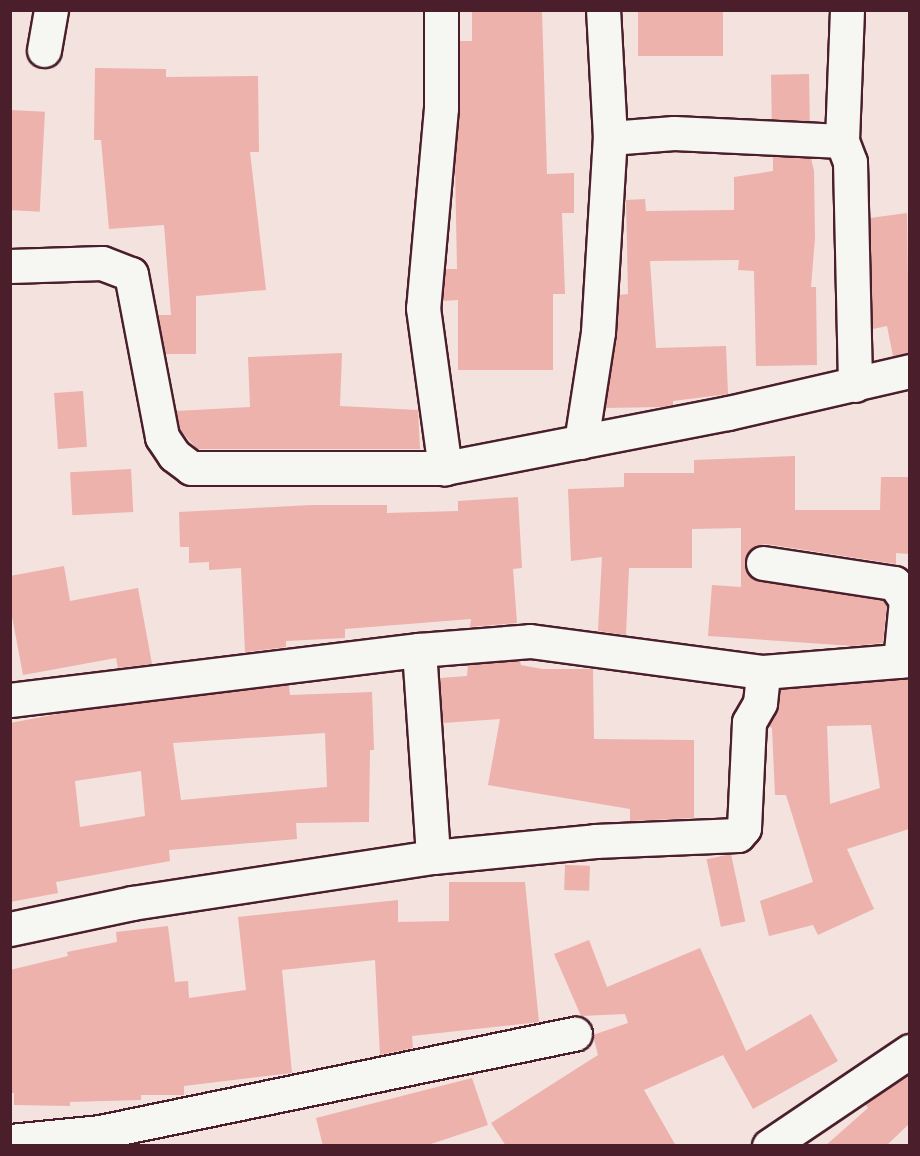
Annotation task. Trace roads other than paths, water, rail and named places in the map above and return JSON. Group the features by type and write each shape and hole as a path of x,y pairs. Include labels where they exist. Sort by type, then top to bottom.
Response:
{"street":[{"path":"44,50 51,10"},
{"path":"441,10 441,108 423,309 446,468"},
{"path":"581,442 598,332 610,138 603,10"},
{"path":"847,10 842,141 850,162 855,385"},
{"path":"610,138 674,133 842,141"},
{"path":"10,266 102,263 131,274 162,437 174,455 191,468 446,468 855,385 909,371"},
{"path":"10,700 418,650 530,641 763,672 905,661 906,600 894,583 763,563"},
{"path":"418,650 433,857"},
{"path":"10,929 132,903 433,857 595,841 738,835 744,828 749,722 760,703 763,672"},
{"path":"17,1139 100,1132 574,1034"},
{"path":"769,1146 909,1052"}]}
